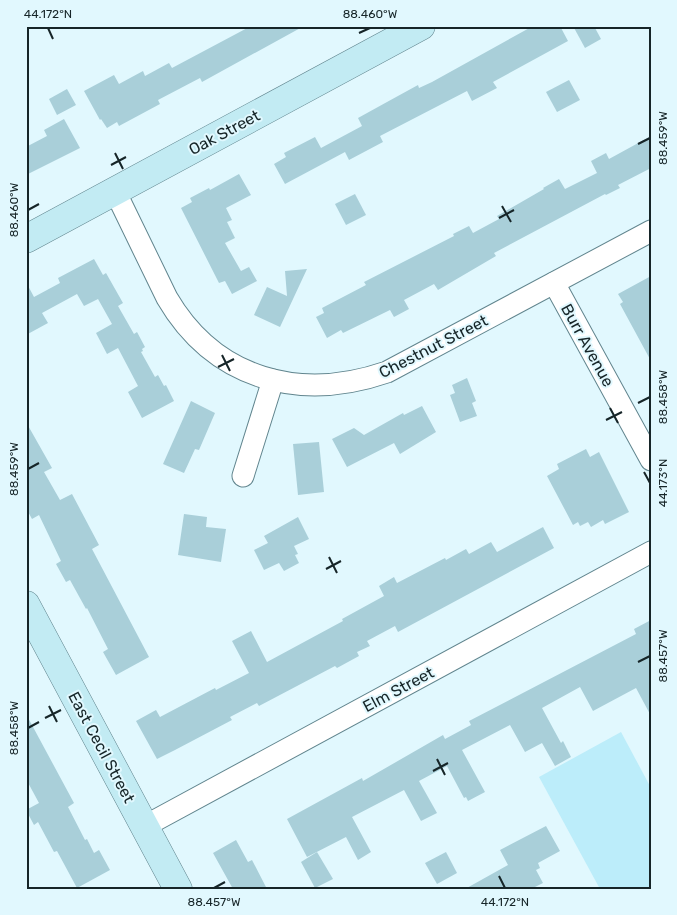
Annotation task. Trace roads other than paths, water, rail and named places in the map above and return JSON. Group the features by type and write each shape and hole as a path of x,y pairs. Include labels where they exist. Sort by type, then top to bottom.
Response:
{"street":[{"name":"Oak Street","path":"26,239 421,26"},
{"name":"Chestnut Street","path":"115,191 168,298 186,325 203,343 223,358 253,373 273,380 311,386 331,385 369,378 387,372 651,231"},
{"name":"Burr Avenue","path":"554,283 651,460"},
{"path":"242,476 273,380"},
{"name":"Elm Street","path":"145,826 651,552"},
{"name":"East Cecil Street","path":"26,605 178,889"}]}
